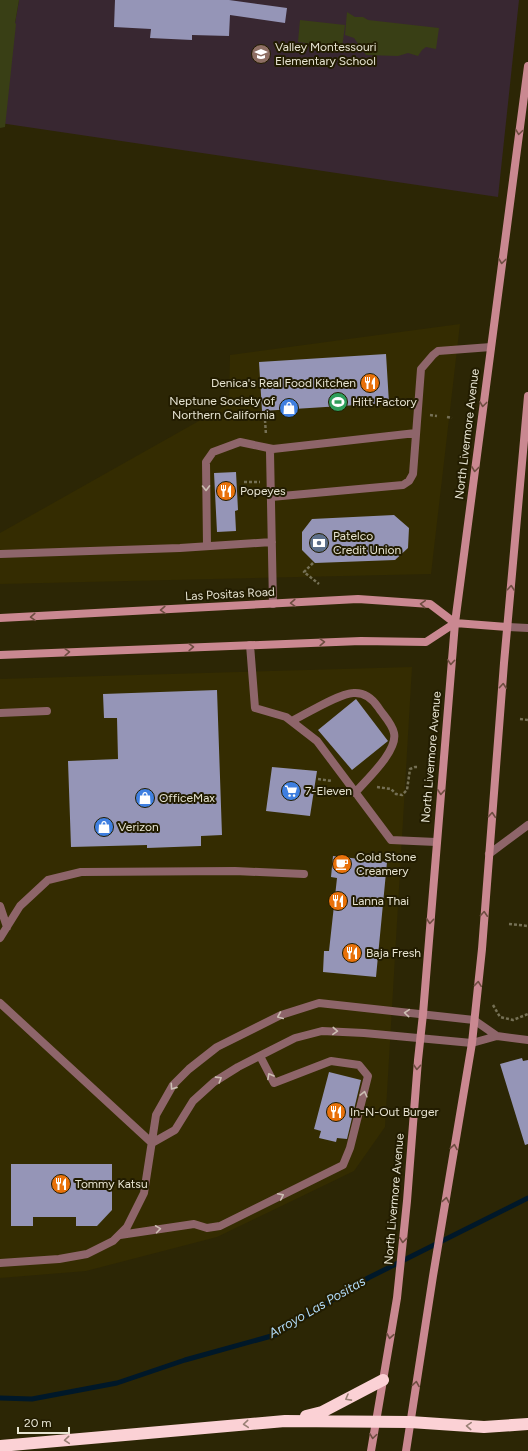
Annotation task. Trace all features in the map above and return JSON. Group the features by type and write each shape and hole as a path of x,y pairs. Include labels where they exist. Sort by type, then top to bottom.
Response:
{"highway":[{"path":"285,1421 322,1412 383,1380"},
{"path":"0,1446 285,1421 410,1422 484,1427 528,1424"}],"main road":[{"name":"North Livermore Avenue","path":"371,1451 397,1298 407,1201 419,1039 423,1014 455,624 528,66"},
{"path":"406,1451 433,1276 472,1044 482,949 528,396"},
{"name":"Las Positas Road","path":"0,618 358,600 430,604 455,624"},
{"path":"0,655 361,641 426,642 455,624 508,627"}],"street":[{"path":"271,497 403,485 409,481 413,474 421,369 432,355 438,351 491,347"},
{"path":"207,546 206,462 213,452 240,442 273,449 416,433"},
{"path":"273,449 270,452 273,604"},
{"path":"0,554 272,542"},
{"path":"508,627 528,628"},
{"path":"250,645 255,708 286,717 317,741 391,840 436,842"},
{"path":"292,721 341,696 352,693 361,693 370,697 391,726 394,733 394,741 388,755 356,792"},
{"path":"0,713 46,711"},
{"path":"489,854 528,825"},
{"path":"0,938 20,906 48,880 81,872 235,870 304,874"},
{"path":"0,906 7,928"},
{"path":"0,1263 59,1259 87,1254 113,1241 120,1235 127,1227 144,1193 156,1115 174,1085 189,1069 218,1047 281,1015 319,1002 474,1020 497,1036"},
{"path":"0,1003 152,1143"},
{"path":"152,1143 175,1130 193,1101 214,1082 295,1038 322,1030 472,1044 497,1036 528,1040"},
{"path":"120,1235 194,1224 206,1228 220,1226 343,1166 350,1148 368,1076 359,1065 331,1061 274,1083 260,1056"}],"path":[{"path":"447,417 452,418"},
{"path":"313,563 304,572 319,584"},
{"path":"520,719 528,720"},
{"path":"509,924 528,926"},
{"path":"493,1005 500,1017 513,1020 528,1014"}],"shaded area":[{"name":"Valley Montessouri Elementary School","path":"19,0 519,0 498,197 0,123 0,108"},
{"path":"460,324 431,574 0,584 0,533 229,404 230,355"},
{"path":"412,667 385,1127 354,1171 217,1237 86,1271 0,1278 0,679"}],"green space":[{"path":"0,0 19,0 15,23 5,127 0,128"},
{"path":"347,12 355,17 363,17 368,20 439,28 436,49 426,47 418,56 408,53 398,56 366,55 354,38 345,35"},
{"path":"300,20 345,25 342,48 298,42"}],"building":[{"path":"115,0 229,0 287,8 285,23 230,15 229,36 192,35 192,40 150,38 151,29 114,27"},
{"path":"386,354 389,403 262,411 259,362"},
{"name":"Popeyes","path":"236,472 238,510 235,511 236,531 217,532 214,473"},
{"path":"394,515 409,528 408,548 395,560 315,563 302,550 302,532 312,519"},
{"name":"OfficeMax","path":"217,690 222,835 201,836 201,846 147,848 147,845 71,847 68,761 118,759 117,718 104,718 103,694"},
{"name":"7-Eleven","path":"356,699 388,741 352,770 318,730"},
{"name":"7-Eleven","path":"272,767 317,771 310,816 266,811"},
{"path":"333,856 387,862 376,977 323,972 324,951 329,951 337,878 331,877"},
{"path":"522,1058 523,1061 528,1060 528,1144 525,1145 500,1064"},
{"name":"In-N-Out Burger","path":"329,1072 361,1080 347,1139 337,1138 336,1142 319,1138 321,1131 314,1129"},
{"path":"11,1164 112,1164 112,1210 97,1226 76,1226 76,1217 33,1217 33,1226 11,1226"}],"waterway":[{"name":"Arroyo Las Positas","path":"0,1398 32,1399 117,1383 185,1360 275,1335 368,1278 528,1198"}],"place":[{"name":"Valley Montessouri Elementary School","path":"261,54"},
{"name":"Denica's Real Food Kitchen","path":"370,383"},
{"name":"Hitt Factory","path":"338,402"},
{"name":"Neptune Society of Northern California","path":"289,408"},
{"name":"Popeyes","path":"226,491"},
{"name":"Patelco Credit Union","path":"319,543"},
{"name":"7-Eleven","path":"291,791"},
{"name":"OfficeMax","path":"145,798"},
{"name":"Verizon","path":"104,827"},
{"name":"Cold Stone Creamery","path":"342,864"},
{"name":"Lanna Thai","path":"338,901"},
{"name":"Baja Fresh","path":"352,953"},
{"name":"In-N-Out Burger","path":"336,1112"},
{"name":"Tommy Katsu","path":"61,1184"}]}
